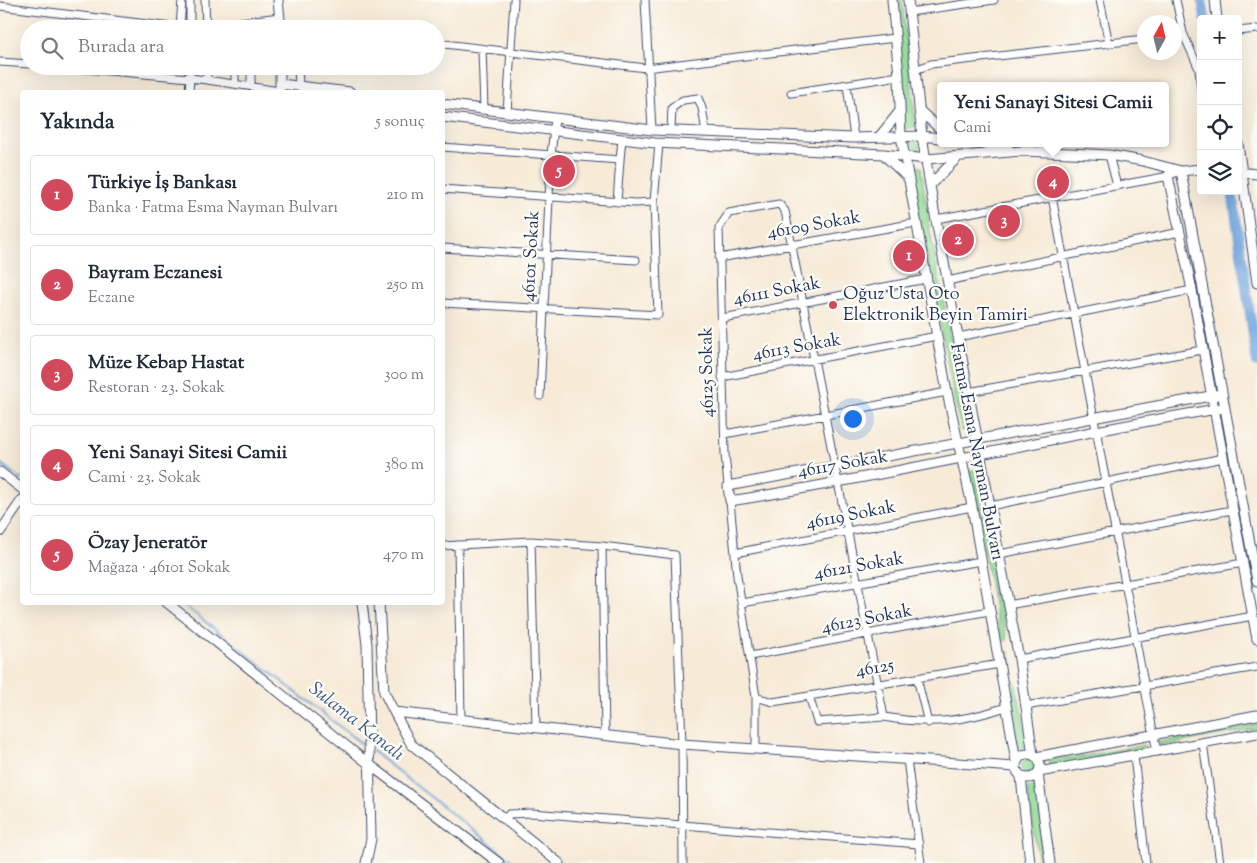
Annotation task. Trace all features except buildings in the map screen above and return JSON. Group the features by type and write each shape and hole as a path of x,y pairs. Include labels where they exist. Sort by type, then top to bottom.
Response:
{"street":[{"path":"181,20 182,0"},
{"path":"190,0 190,20"},
{"path":"205,0 206,20"},
{"path":"278,0 280,20"},
{"path":"507,112 514,0"},
{"path":"645,0 652,130"},
{"name":"Fatma Esma Nayman Bulvarı","path":"892,0 899,76 901,136 947,392 972,507 1016,764"},
{"name":"Fatma Esma Nayman Bulvarı","path":"908,0 922,136 930,185 1019,659 1034,756"},
{"path":"909,12 994,0"},
{"path":"1100,0 1108,44"},
{"path":"1176,0 1183,33 1197,67"},
{"path":"1215,0 1217,15"},
{"path":"1,4 120,20"},
{"path":"260,20 280,17"},
{"path":"1242,31 1257,29"},
{"path":"445,44 649,67 895,38"},
{"path":"915,70 931,64 1137,40"},
{"path":"482,49 484,109"},
{"path":"0,62 20,63"},
{"path":"155,75 207,80 239,87 251,86 280,89 298,86 333,90"},
{"path":"207,75 207,80"},
{"path":"251,75 251,86"},
{"path":"280,75 280,89"},
{"path":"298,75 298,86"},
{"path":"791,93 899,76"},
{"path":"189,90 190,78"},
{"path":"847,85 854,138"},
{"path":"671,130 672,108 683,100 698,98 702,108 706,132"},
{"path":"445,104 652,130 854,138 901,136 937,138"},
{"path":"919,110 937,126"},
{"path":"879,137 900,111"},
{"path":"445,116 659,143 884,154 906,158 926,159 1022,151"},
{"name":"46101 Sokak","path":"540,396 554,118"},
{"path":"617,202 622,139"},
{"path":"445,303 658,315 654,202 659,143"},
{"path":"445,147 620,160"},
{"path":"1000,147 1022,151 1109,155 1143,161 1181,172"},
{"path":"884,154 909,179"},
{"path":"1109,155 1117,186"},
{"path":"930,185 958,157"},
{"path":"936,220 1197,170"},
{"path":"1181,172 1223,408 1257,581"},
{"path":"1242,172 1257,174"},
{"path":"1168,176 1192,290 1257,639"},
{"path":"1242,179 1257,282"},
{"path":"445,189 617,202 654,202"},
{"path":"1052,197 1157,752"},
{"name":"46125 Sokak","path":"728,486 724,434 723,318 718,258 719,228 729,213 779,204 786,211 792,245"},
{"name":"46109 Sokak","path":"718,258 916,223"},
{"path":"947,281 1180,232"},
{"path":"792,245 876,684 884,717"},
{"path":"445,248 636,260"},
{"name":"46111 Sokak","path":"723,318 926,279"},
{"path":"958,337 1192,290"},
{"name":"46113 Sokak","path":"722,376 937,336"},
{"path":"968,392 1202,350"},
{"path":"724,434 947,392"},
{"name":"46117 Sokak","path":"728,486 1221,394"},
{"name":"46117 Sokak","path":"730,501 839,484 1096,431 1223,408"},
{"path":"990,506 1223,458"},
{"path":"0,472 20,487"},
{"path":"728,486 735,553 756,697 756,749"},
{"path":"0,532 20,503"},
{"name":"46119 Sokak","path":"735,553 848,533 972,507"},
{"path":"999,554 1232,510"},
{"path":"531,542 536,728"},
{"path":"445,546 531,542 602,546 675,555 682,744 683,863"},
{"path":"458,546 461,720"},
{"path":"602,546 605,735"},
{"name":"46121 Sokak","path":"742,603 981,561"},
{"path":"1008,605 1242,563"},
{"path":"170,605 369,764 499,863"},
{"path":"362,605 367,645 370,748 371,839 366,863"},
{"path":"379,605 384,692 411,744 559,863"},
{"name":"46123 Sokak","path":"750,656 990,611"},
{"path":"1019,659 1253,616"},
{"name":"46125","path":"756,697 773,702 1000,664"},
{"path":"1025,706 1257,668"},
{"path":"917,678 928,722"},
{"path":"809,696 817,722 884,717 914,723 957,720 1006,706"},
{"path":"394,712 682,744 908,760 1016,764 1026,754 1034,756 1257,715"},
{"path":"1021,777 1032,778 1038,773 1257,733"},
{"path":"1203,743 1220,863"},
{"path":"1034,756 1040,764 1038,773 1050,863"},
{"path":"1134,756 1146,863"},
{"path":"908,760 921,863"},
{"path":"1016,764 1021,777 1030,863"},
{"path":"505,820 509,814 532,813 683,827 918,844"}],"green space":[{"path":"896,0 902,0 916,127 903,129"},
{"path":"912,140 917,142 919,147 917,152 912,154 907,152 905,147 907,142"},
{"path":"909,166 921,167 929,226 968,429 961,431"},
{"path":"975,470 1007,640 1001,642 969,471"},
{"path":"1009,652 1012,668 1006,669 1003,654"},
{"path":"1015,682 1029,746 1018,749 1009,683"},
{"path":"1257,724 1257,728 1160,746 1159,742"},
{"path":"1144,745 1145,749 1050,769 1048,759 1079,757"},
{"path":"1026,759 1032,759 1037,764 1035,773 1026,775 1021,770 1021,764"},
{"path":"1038,786 1044,863 1039,863 1027,788"}],"waterway":[{"path":"1202,0 1204,15"},
{"path":"1233,195 1257,363"},
{"name":"Sulama Kanalı","path":"0,463 20,478"},
{"name":"Sulama Kanalı","path":"184,605 366,747"},
{"name":"Sulama Kanalı","path":"372,751 515,863"}],"place":[{"name":"Özay Jeneratör","path":"559,171"},
{"name":"Yeni Sanayi Sitesi Camii","path":"1053,182"},
{"name":"Müze Kebap Hastat","path":"1004,221"},
{"name":"Bayram Eczanesi","path":"958,240"},
{"name":"Türkiye İş Bankası","path":"909,256"},
{"name":"Oğuz Usta Oto Elektronik Beyin Tamiri","path":"833,305"}]}
